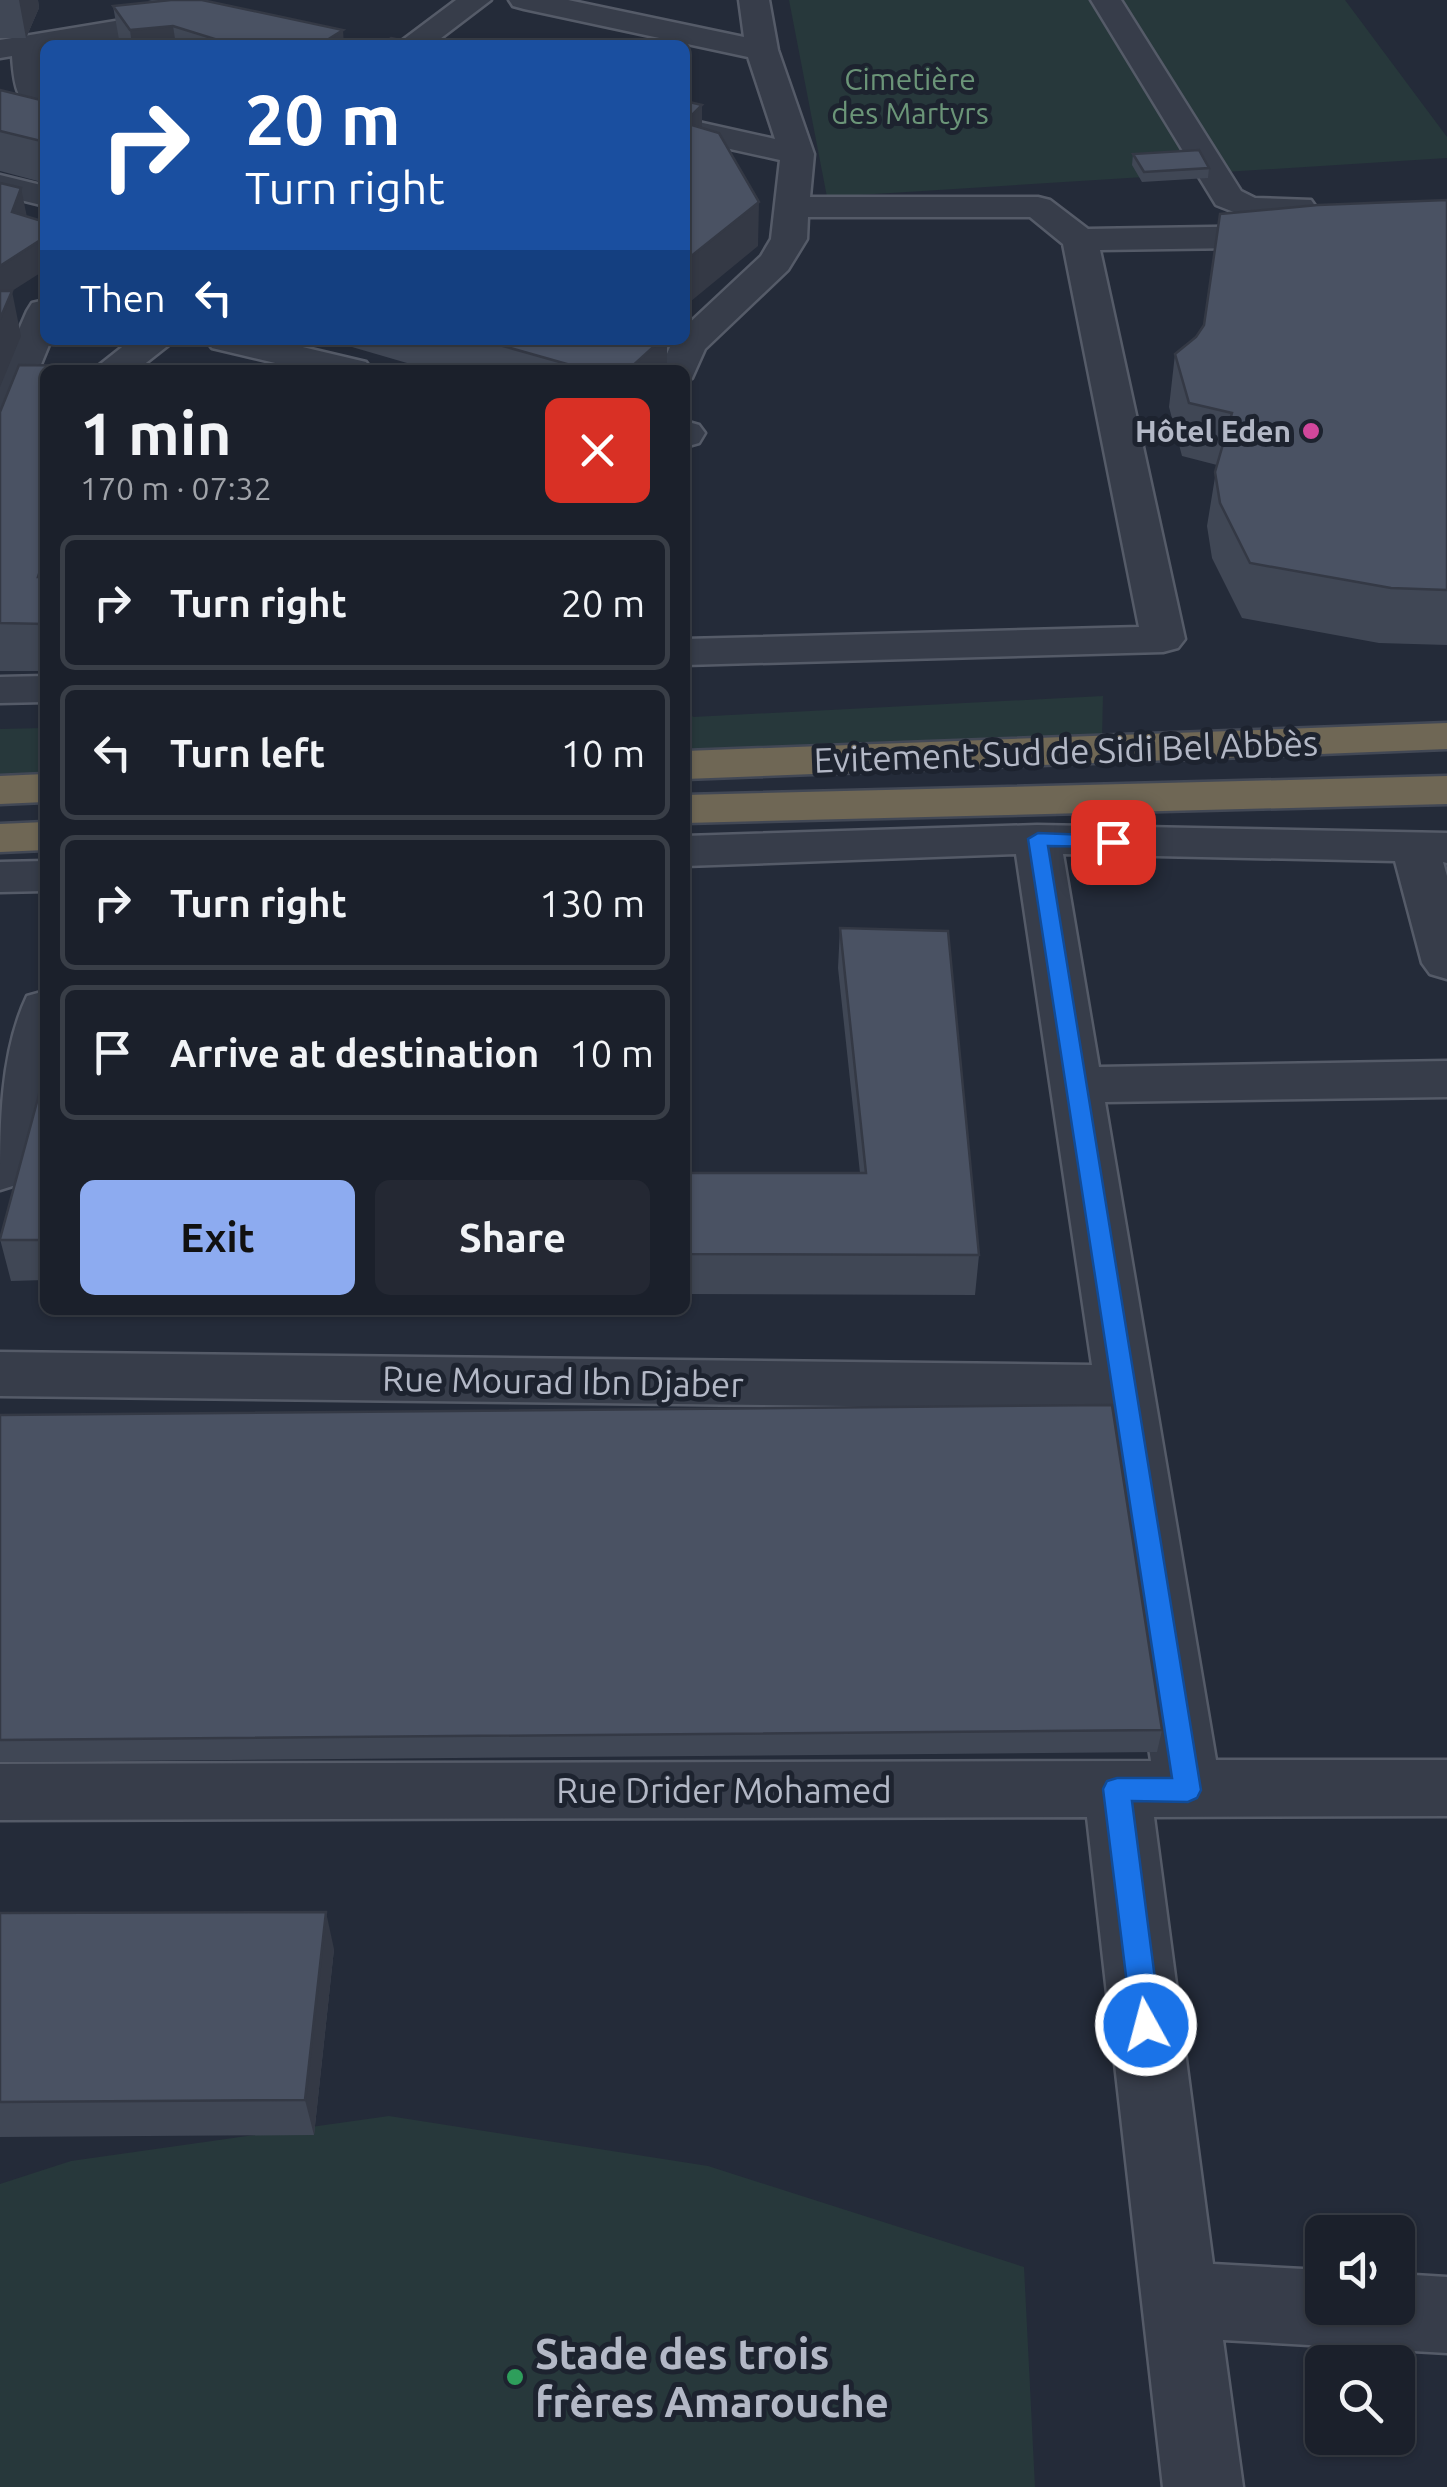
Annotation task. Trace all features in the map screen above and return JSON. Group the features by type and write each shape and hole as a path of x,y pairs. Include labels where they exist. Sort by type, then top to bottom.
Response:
{"highway":[{"name":"Evitement Sud de Sidi Bel Abbès","path":"690,765 1447,736"},
{"path":"0,790 40,788"},
{"name":"Evitement Sud de Sidi Bel Abbès","path":"690,809 1447,790"},
{"path":"0,838 40,836"}],"street":[{"path":"419,40 476,0"},
{"path":"524,0 762,50"},
{"path":"690,343 785,251 797,154 762,50 754,0"},
{"path":"1106,0 1234,204 1249,208 1447,204"},
{"path":"67,40 219,8 314,40"},
{"path":"24,49 31,90 40,99"},
{"path":"690,129 797,154"},
{"path":"0,185 40,195"},
{"path":"792,208 1038,207 1080,240 1447,234"},
{"path":"690,652 1162,639 1080,240"},
{"path":"0,322 40,316"},
{"path":"89,365 143,345"},
{"path":"246,345 332,365"},
{"path":"668,365 688,345"},
{"path":"0,418 40,393"},
{"path":"0,690 40,689"},
{"path":"1038,839 1188,1790"},
{"path":"690,850 1038,839 1431,849 1447,963"},
{"path":"0,877 40,876"},
{"path":"0,1171 9,1100 40,1021"},
{"path":"1078,1085 1447,1079"},
{"name":"Rue Mourad Ibn Djaber","path":"0,1374 1126,1387"},
{"name":"Rue Drider Mohamed","path":"0,1792 1447,1788"},
{"path":"1117,1789 1203,2487"},
{"path":"1181,2300 1447,2315"}],"green space":[{"name":"Cimetière des Martyrs","path":"789,0 1345,0 1447,137 1447,158 827,197"},
{"path":"1103,696 1102,738 690,755 690,712 693,717"},
{"path":"40,728 40,780 0,782 0,729"},
{"name":"Stade des trois frères Amarouche","path":"389,2116 708,2166 1024,2267 1035,2487 0,2487 0,2184 71,2161"}],"building":[{"path":"202,0 343,30 327,40 218,40 173,26 130,30 113,6"},
{"path":"0,90 40,100 40,141 0,131"},
{"path":"690,102 702,105 690,117"},
{"path":"690,124 719,133 759,202 690,257"},
{"path":"1199,150 1209,168 1144,172 1133,154"},
{"path":"0,183 21,188 12,212 40,220 40,240 0,266"},
{"name":"Hôtel Eden","path":"1447,200 1447,590 1391,588 1250,563 1220,503 1215,472 1232,413 1189,403 1175,354 1204,325 1220,214"},
{"path":"0,291 12,291 0,319"},
{"path":"500,345 656,345 634,365 570,365"},
{"path":"19,365 40,365 40,624 0,623 0,412"},
{"path":"840,928 948,931 979,1255 690,1254 690,1173 866,1173"},
{"path":"40,1091 40,1240 0,1239"},
{"path":"1112,1405 1162,1730 0,1740 0,1415"},
{"path":"326,1912 305,2100 0,2102 0,1913"}],"place":[{"name":"Hôtel Eden","path":"1311,431"},
{"name":"Stade des trois frères Amarouche","path":"515,2377"}],"route":[{"path":"1113,842 1038,839 1188,1790 1117,1789 1146,2025"}]}
